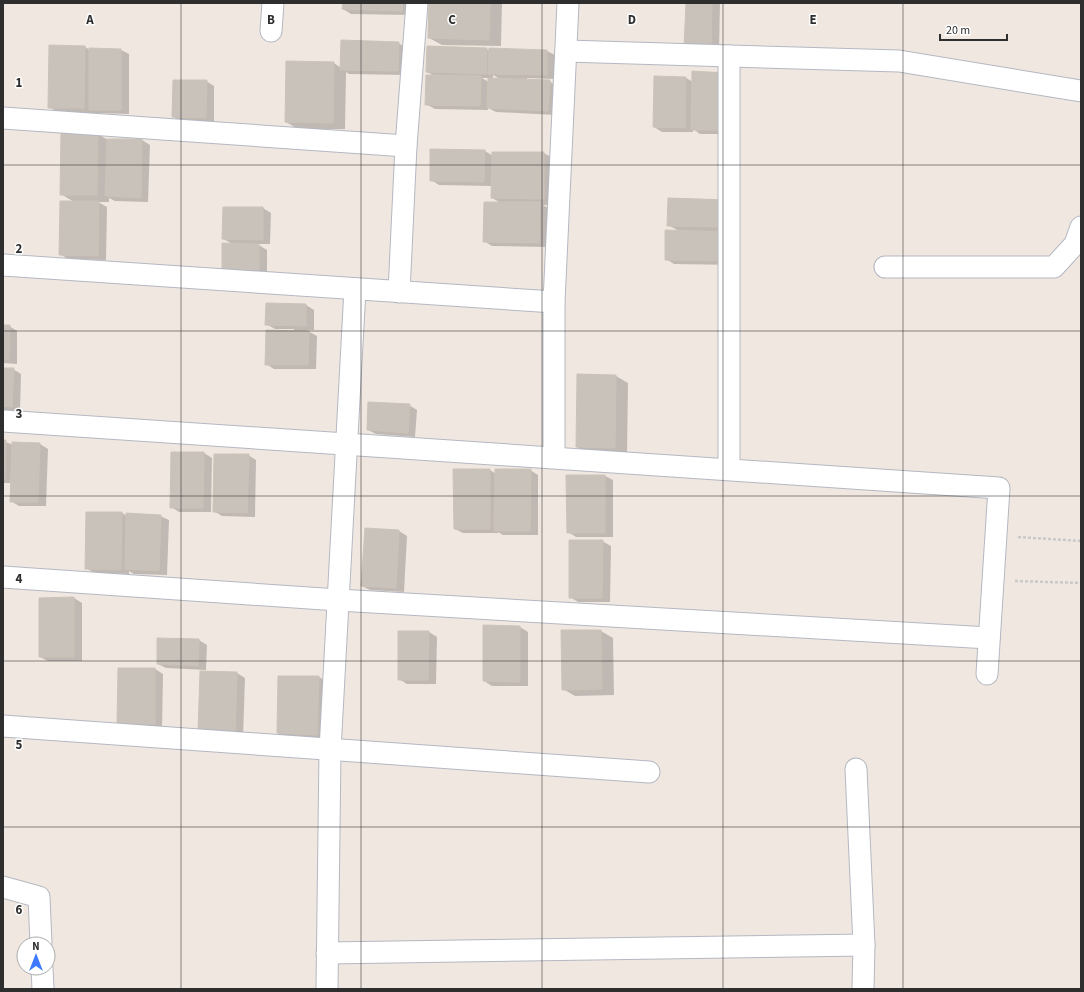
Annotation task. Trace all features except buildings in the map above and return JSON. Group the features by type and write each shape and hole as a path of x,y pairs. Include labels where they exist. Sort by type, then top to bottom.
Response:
{"street":[{"path":"271,32 273,3"},
{"path":"399,292 406,146 417,3"},
{"path":"554,458 554,302 568,3"},
{"path":"566,51 899,61 1081,91"},
{"path":"729,56 729,469"},
{"path":"3,118 406,146"},
{"path":"885,267 1054,267 1075,244 1081,227"},
{"path":"3,266 554,302"},
{"path":"328,989 327,953 330,750 355,289"},
{"path":"3,421 999,488 987,674"},
{"path":"3,577 338,600 989,638"},
{"path":"3,726 649,772"},
{"path":"856,769 864,945 863,989"},
{"path":"3,886 39,897 41,936"},
{"path":"327,953 864,945"},
{"path":"42,976 43,989"}],"path":[{"path":"1017,537 1081,541"},
{"path":"993,580 1081,583"}]}
